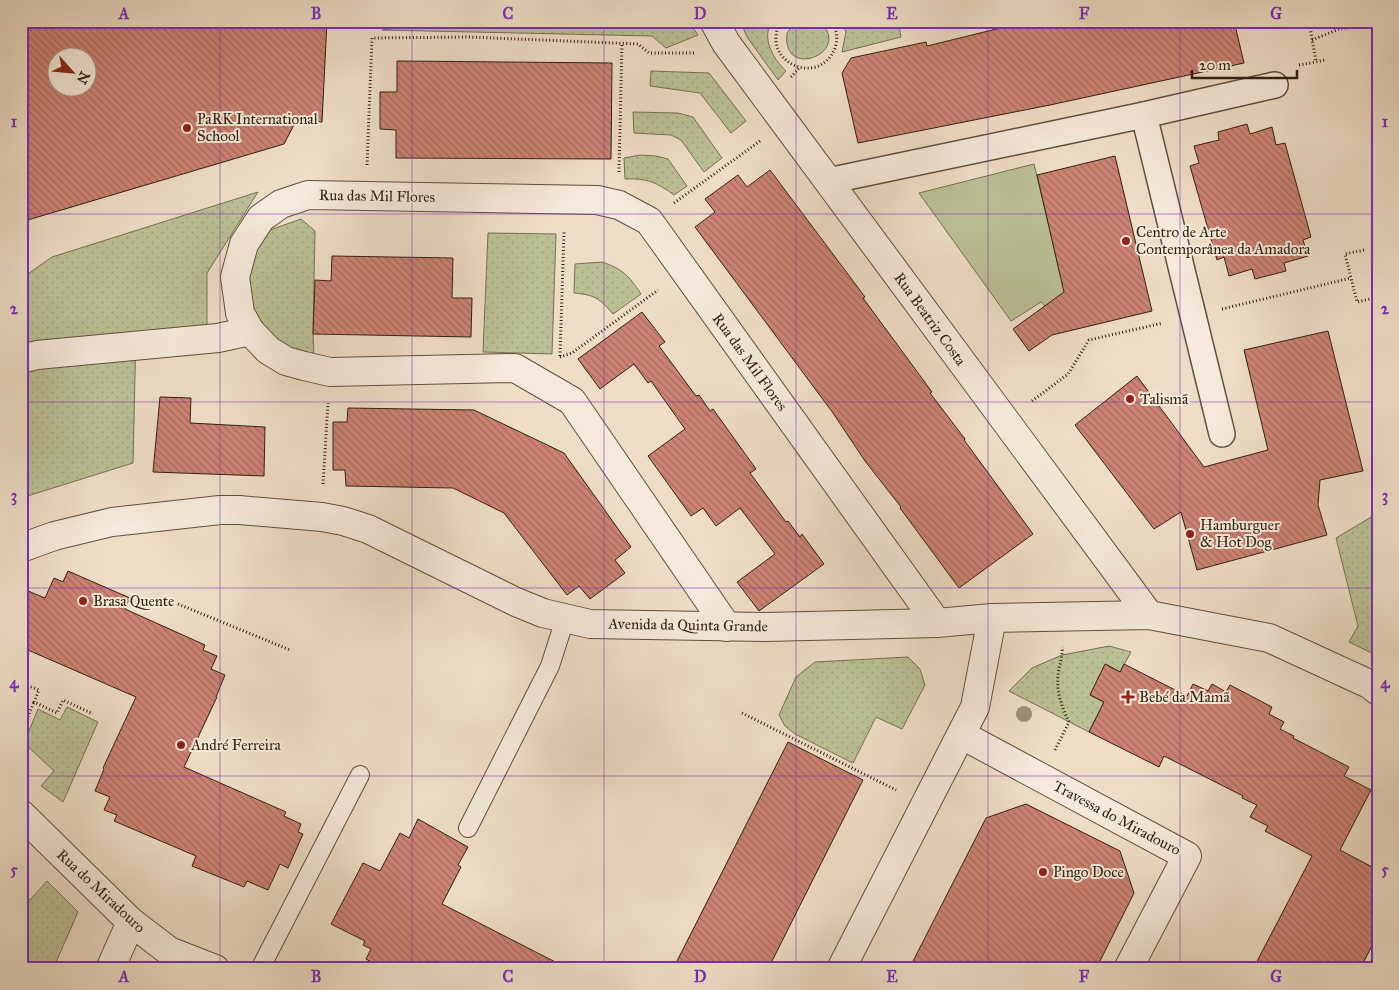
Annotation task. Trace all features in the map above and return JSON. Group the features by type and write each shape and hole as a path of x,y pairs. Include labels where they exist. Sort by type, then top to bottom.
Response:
{"street":[{"name":"Rua Beatriz Costa","path":"714,21 726,43 1148,615"},
{"path":"828,182 1144,115 1275,85"},
{"path":"1144,115 1222,434"},
{"name":"Rua das Mil Flores","path":"727,627 572,401 515,368 330,372 286,361 268,350 250,331 240,313 235,276 244,244 261,218 281,204 308,195 597,200 619,205 649,221 937,623"},
{"path":"21,359 37,355 218,338 250,331"},
{"name":"Avenida da Quinta Grande","path":"21,548 54,536 112,522 155,516 239,510 322,517 368,529 516,602 543,613 590,624 727,627 937,623 992,618 1148,615 1270,638 1375,686"},
{"path":"842,969 974,707 992,618"},
{"name":"Travessa do Miradouro","path":"962,734 1187,856 1128,969"},
{"name":"Rua do Miradouro","path":"21,814 131,922 169,951 215,969"},
{"path":"110,969 131,922"}],"lane":[{"path":"468,828 550,666 565,619"},
{"path":"260,969 360,775"}],"path":[{"path":"781,21 775,38 777,48 782,57 790,64 799,68 809,68 819,66 833,52 837,43 832,21"},
{"path":"1309,21 1316,62"},
{"path":"1312,40 1339,29 1378,24"},
{"path":"368,162 372,38 469,37 638,44 649,52 704,53 718,67 743,66"},
{"path":"620,165 622,44"},
{"path":"1295,66 1324,60"},
{"path":"681,198 760,141"},
{"path":"564,242 560,357 572,352 644,300"},
{"path":"1364,250 1345,254 1357,302 1374,298"},
{"path":"1006,422 1068,374 1089,340 1351,278"},
{"path":"324,485 328,404"},
{"path":"178,604 290,650"},
{"path":"1062,655 1058,675 1058,691 1063,710 1069,722"},
{"path":"21,683 39,690 21,733"},
{"path":"34,702 57,713 64,700 92,714"},
{"path":"742,713 925,804"}],"green space":[{"path":"455,21 688,21 698,35 666,48 652,36 382,30"},
{"path":"740,21 772,21 769,28 768,41 777,61 786,71 778,80 747,37"},
{"path":"796,21 819,21 828,32 828,43 823,51 814,57 804,59 795,56 788,48 787,33"},
{"path":"841,21 898,21 901,37 842,52 846,32"},
{"path":"651,71 709,73 746,121 731,133 700,93 650,86"},
{"path":"633,112 678,113 693,117 722,158 704,172 681,140 671,135 634,133"},
{"path":"640,155 668,159 687,186 674,195 651,182 639,179 625,179 624,158"},
{"path":"1034,164 1066,298 1045,306 1041,302 1011,321 919,193"},
{"path":"258,192 207,273 207,326 136,333 133,463 21,498 21,279 52,257"},
{"path":"301,219 315,231 314,358 278,344 263,329 252,307 245,279 253,252 270,230"},
{"path":"488,233 556,234 552,354 483,352"},
{"path":"602,262 615,267 625,274 641,294 613,314 596,298 574,293 575,264"},
{"path":"1378,513 1378,656 1349,642 1358,626 1336,538"},
{"path":"1109,646 1131,652 1120,672 1106,664 1090,695 1104,702 1089,732 1009,691 1032,668 1062,655"},
{"path":"908,657 920,669 925,685 902,729 876,717 853,763 795,734 785,726 779,715 796,677 815,662"},
{"path":"67,707 98,722 63,802 41,786 54,771 24,743 38,709 60,720"},
{"path":"47,881 78,912 53,969 21,969 21,899 24,895 30,900"}],"building":[{"name":"PaRK International School","path":"21,21 327,21 322,122 296,121 284,144 21,222"},
{"path":"1029,21 1234,21 1244,63 1050,105 858,143 842,73 851,58 926,42 927,46"},
{"path":"397,61 612,63 611,159 396,158 396,130 380,129 380,92 397,92"},
{"path":"1247,124 1250,134 1272,127 1276,145 1285,143 1311,237 1303,240 1308,256 1284,263 1286,271 1255,279 1252,269 1229,276 1224,257 1217,260 1190,166 1199,163 1194,146 1219,140 1218,132"},
{"path":"1115,156 1152,311 1052,335 1029,351 1013,329 1064,292 1037,175"},
{"path":"770,170 865,297 863,298 932,392 930,393 1033,534 959,588 901,507 865,461 833,413 695,227 715,212 705,199 738,175 747,187"},
{"path":"332,256 453,258 452,298 472,298 471,337 313,334 315,280 331,281"},
{"path":"642,312 665,342 659,346 696,396 699,395 710,411 713,409 756,469 750,473 786,522 788,521 800,537 802,534 824,564 759,611 737,582 775,554 740,508 716,526 703,508 691,516 648,456 685,429 651,381 648,383 634,364 600,389 578,359"},
{"path":"1328,331 1363,471 1320,480 1318,505 1327,535 1197,570 1181,512 1154,529 1075,425 1137,376 1204,467 1268,450 1244,350"},
{"path":"160,397 191,398 190,423 265,427 264,476 153,472"},
{"path":"348,408 474,410 564,453 631,547 615,560 625,573 590,599 579,586 567,595 504,513 453,488 346,486 345,470 333,470 333,422 347,422"},
{"path":"68,571 130,598 125,609 205,645 203,650 217,656 211,669 225,675 217,697 184,767 286,812 284,816 301,824 298,832 303,834 288,868 280,864 268,890 247,881 244,887 192,866 196,856 114,821 117,815 104,810 110,797 95,791 103,768 136,697 21,647 21,588 45,598 54,578 63,582"},
{"path":"1105,664 1120,672 1124,664 1187,696 1193,684 1208,691 1212,684 1226,692 1230,685 1272,707 1269,714 1284,722 1280,729 1294,736 1293,738 1349,767 1344,776 1371,790 1340,850 1378,870 1378,934 1360,969 1253,969 1312,856 1265,831 1268,826 1250,817 1257,805 1242,798 1243,796 1164,756 1159,767 1089,732 1104,702 1090,695"},
{"path":"788,742 863,780 768,969 673,969"},
{"name":"Pingo Doce","path":"1026,804 1120,851 1134,893 1096,969 909,969 986,818"},
{"path":"418,819 468,847 458,865 461,867 442,904 569,969 383,969 366,959 371,949 363,945 365,941 331,924 363,863 380,871 400,833 409,838"}],"place":[{"name":"PaRK International School","path":"187,128"},
{"name":"Centro de Arte Contemporânea da Amadora","path":"1126,241"},
{"name":"Talismã","path":"1130,399"},
{"name":"Hamburguer & Hot Dog","path":"1190,534"},
{"name":"Brasa Quente","path":"83,601"},
{"name":"Bebé da Mamã","path":"1128,697"},
{"name":"André Ferreira","path":"181,745"},
{"name":"Pingo Doce","path":"1043,872"}]}
